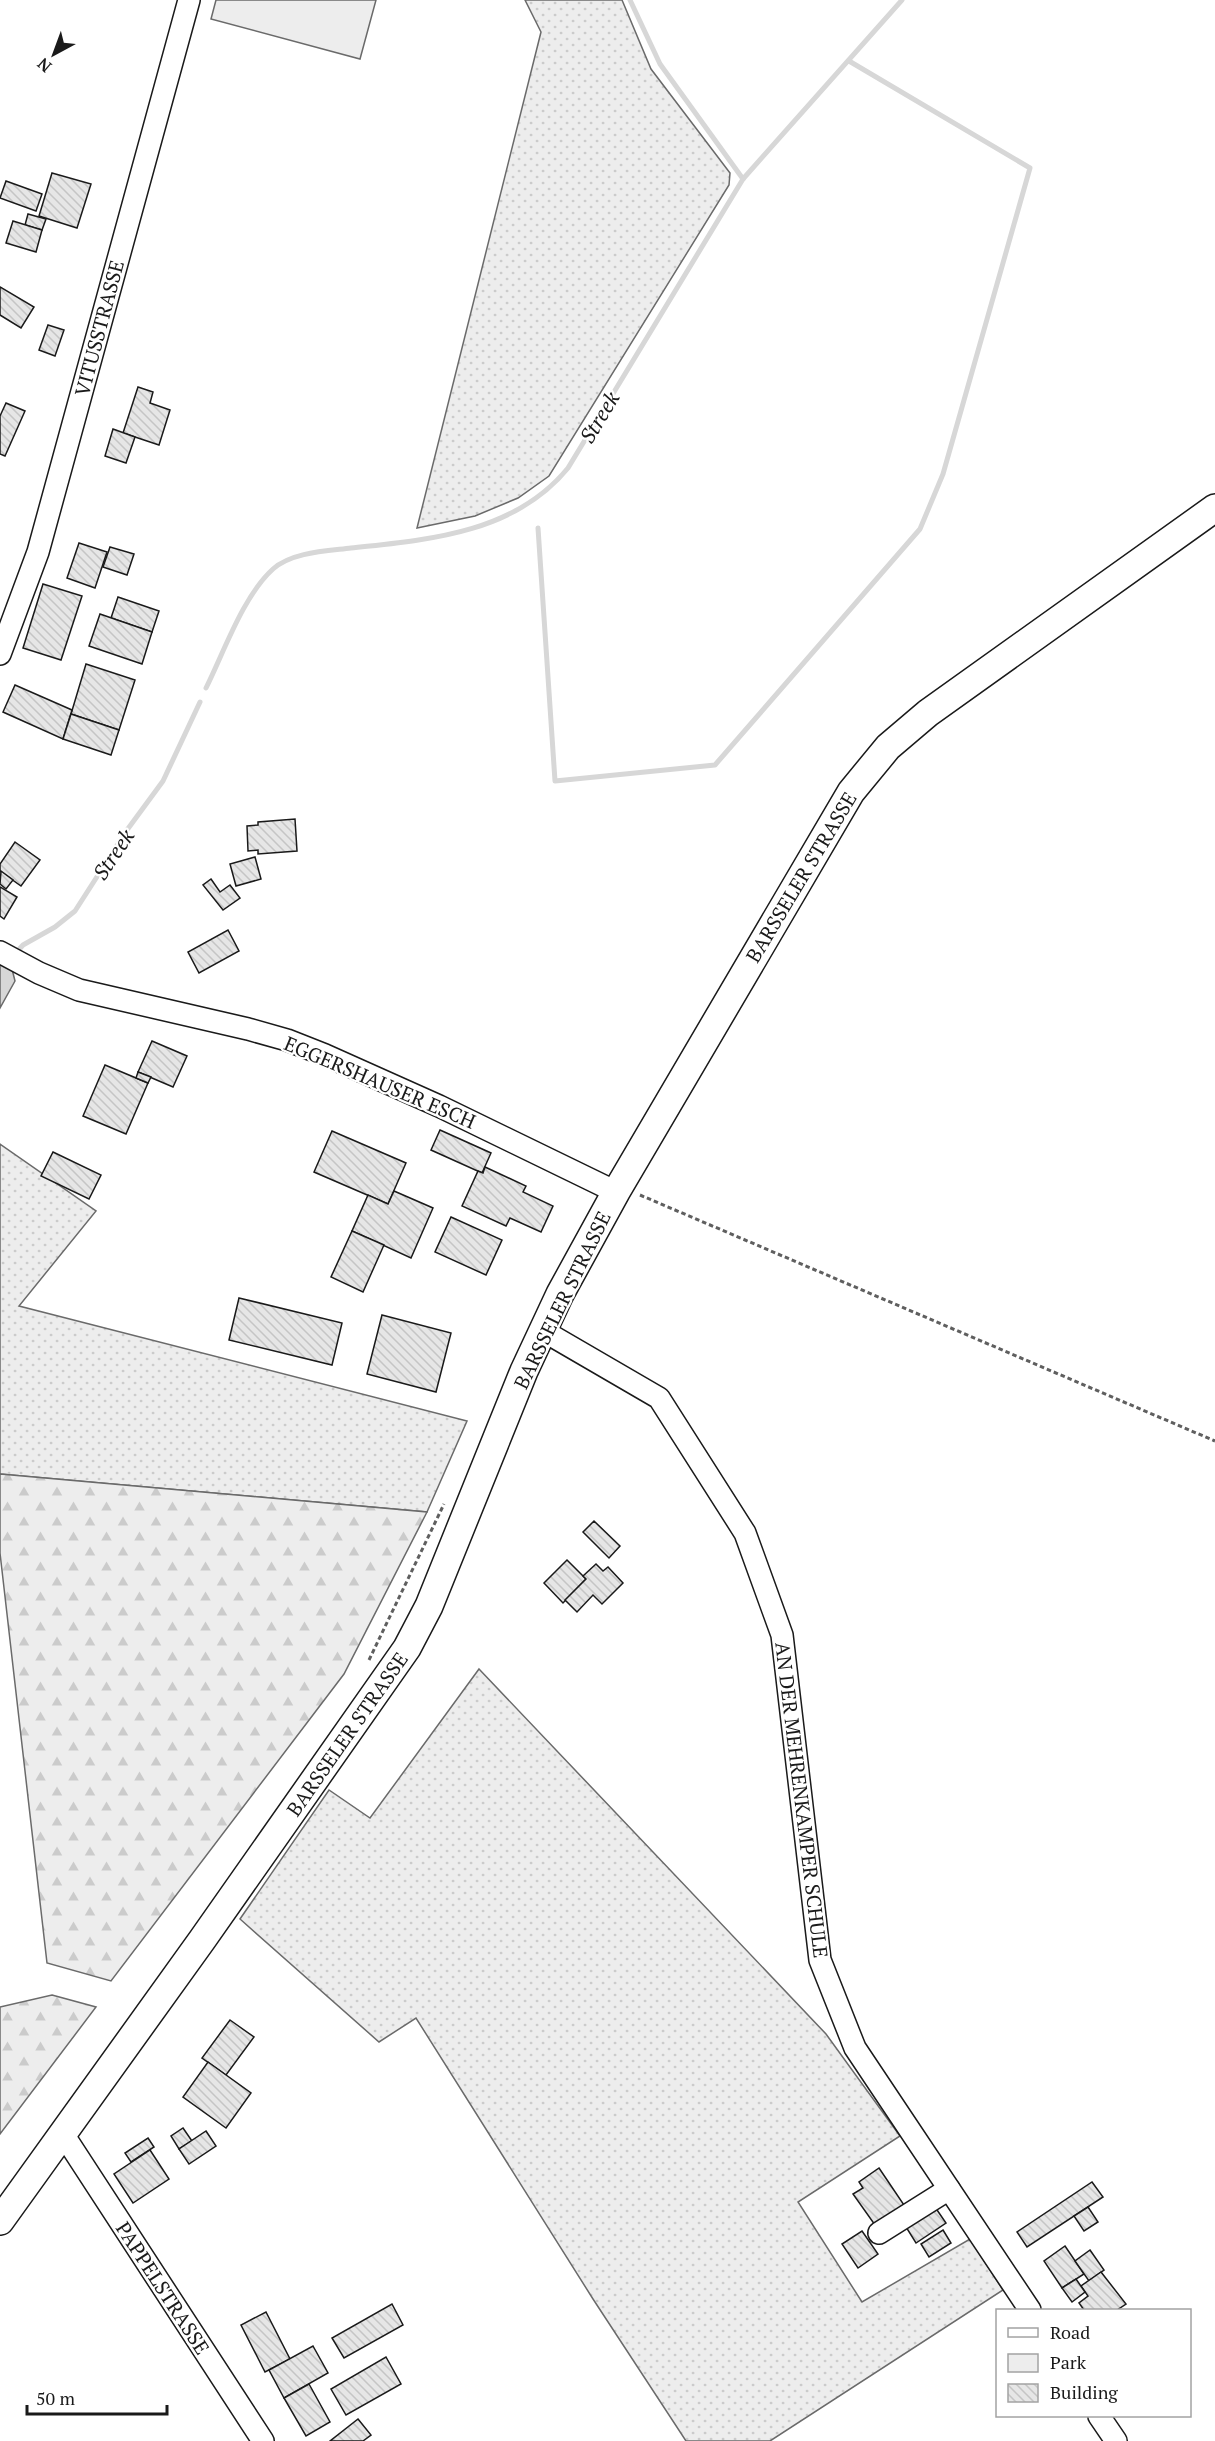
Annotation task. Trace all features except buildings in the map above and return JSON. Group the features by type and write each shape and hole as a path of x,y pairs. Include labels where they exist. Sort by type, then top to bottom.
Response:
{"main road":[{"name":"BARSSELER STRASSE","path":"0,2221 296,1808 411,1641 435,1591 542,1330 618,1189 840,808 876,760 928,713 1215,508"}],"street":[{"name":"VITUSSTRASSE","path":"0,654 39,552 189,0"},
{"name":"EGGERSHAUSER ESCH","path":"0,952 79,990 248,1029 315,1051 618,1189"},
{"name":"AN DER MEHRENKAMPER SCHULE","path":"542,1330 659,1398 745,1533 782,1635 820,1960 855,2048 1028,2309"},
{"name":"PAPPELSTRASSE","path":"63,2134 263,2441"},
{"path":"879,2233 949,2189"},
{"path":"1100,2417 1116,2441"}],"path":[{"path":"618,1189 1215,1441"}],"green space":[{"path":"525,0 622,0 651,69 730,173 729,185 549,476 518,498 475,516 417,528 541,32"},
{"path":"0,1144 96,1211 19,1306 467,1421 427,1512 0,1474"},
{"path":"0,1474 427,1512 344,1674 111,1981 47,1963 0,1553"},
{"path":"479,1669 826,2034 900,2136 798,2202 862,2302 970,2239 1003,2290 770,2441 686,2441 593,2299 416,2018 379,2042 240,1919 329,1790 370,1818"},
{"path":"52,1995 96,2007 0,2134 0,2007"}],"shaded area":[{"path":"216,0 376,0 360,59 211,19"},
{"path":"0,963 12,969 15,981 0,1008"}],"waterway":[{"path":"630,0 660,64 743,179"},
{"name":"Streek","path":"206,688 243,609 262,580 281,563 310,553 410,541 469,529 497,520 523,507 547,490 568,468 743,179 902,0"},
{"path":"538,528 555,781 715,765 920,529 943,474 1030,168 849,61"},
{"name":"Streek","path":"14,955 23,945 55,927 75,911 127,830 163,781 200,702"}]}
